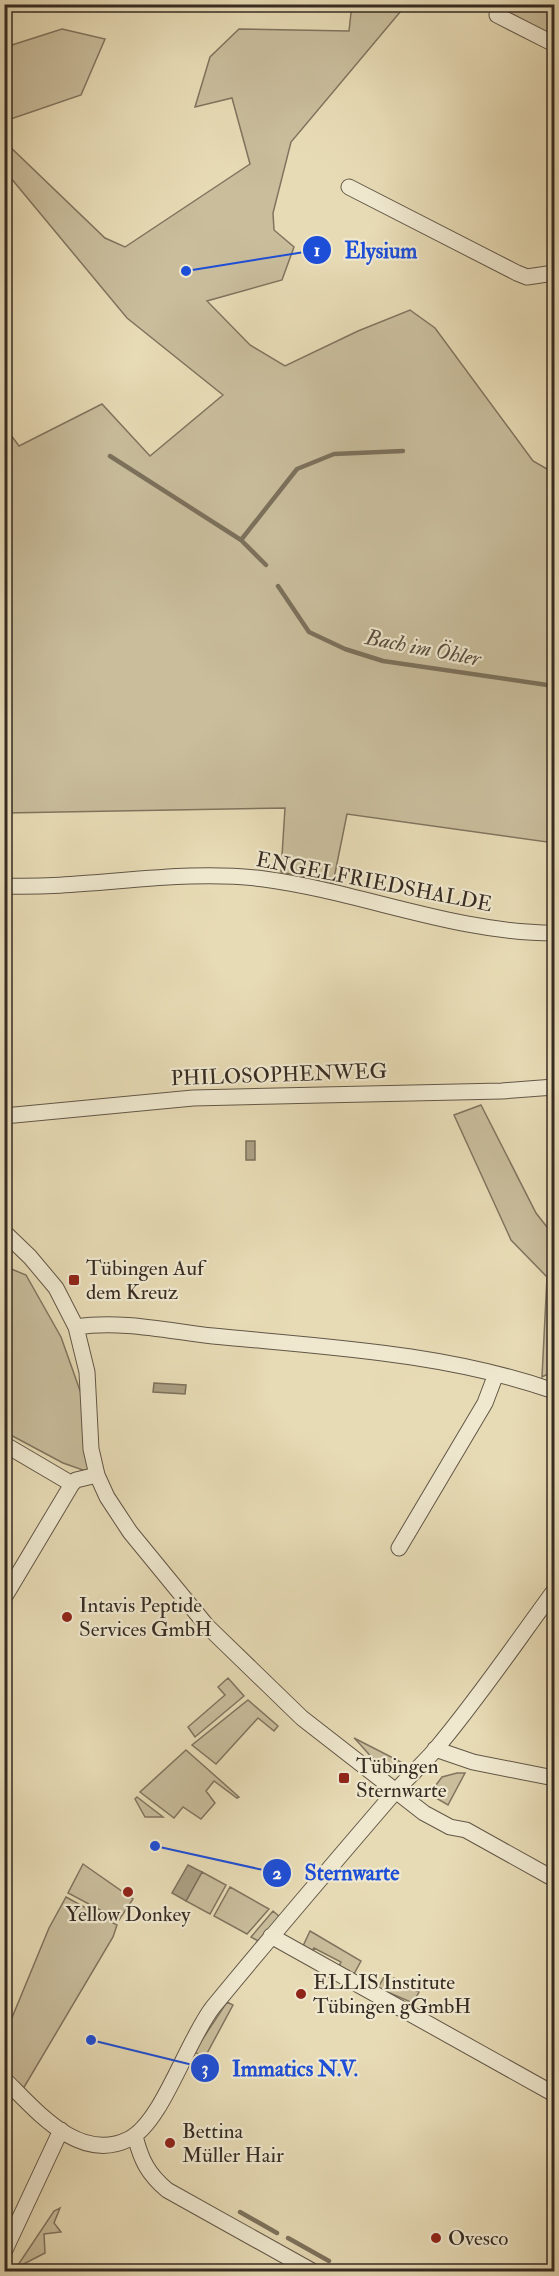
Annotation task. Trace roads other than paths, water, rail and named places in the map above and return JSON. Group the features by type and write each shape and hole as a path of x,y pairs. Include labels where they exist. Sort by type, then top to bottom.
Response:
{"street":[{"path":"497,15 555,44"},
{"path":"348,187 517,273 527,277 555,273"},
{"name":"ENGELFRIEDSHALDE","path":"4,886 241,877 291,884 495,929 555,933"},
{"name":"PHILOSOPHENWEG","path":"4,1116 193,1098 502,1091 555,1087"},
{"path":"4,1232 30,1257 56,1288 76,1327 85,1358 89,1433 97,1475 130,1532 207,1626 302,1718 435,1820 450,1827 466,1830 555,1879"},
{"path":"76,1327 130,1326 430,1360 496,1374 555,1391"},
{"path":"399,1548 484,1403 496,1374"},
{"path":"4,1444 72,1484"},
{"path":"4,1598 72,1484 76,1480 97,1475"},
{"path":"4,2079 61,2130 73,2139 90,2145 114,2144 135,2136 147,2126 189,2044 211,2011 271,1936 396,1790 435,1749 555,1591"},
{"path":"435,1749 465,1760 555,1778"},
{"path":"271,1936 555,2094"},
{"path":"4,2252 61,2130"},
{"path":"135,2136 142,2162 151,2176 167,2190 314,2271"}],"waterway":[{"path":"241,540 297,469 334,454 403,451"},
{"name":"Bach im Öhler","path":"110,456 241,540 266,565"},
{"name":"Bach im Öhler","path":"278,586 309,632 345,649 383,661 554,686"},
{"path":"240,2212 277,2233"},
{"path":"288,2238 329,2261"}],"place":[{"name":"Elysium","path":"186,271"},
{"name":"Tübingen Auf dem Kreuz","path":"74,1280"},
{"name":"Intavis Peptide Services GmbH","path":"67,1617"},
{"name":"Tübingen Sternwarte","path":"344,1778"},
{"name":"Sternwarte","path":"155,1846"},
{"name":"Yellow Donkey","path":"128,1892"},
{"name":"ELLIS Institute Tübingen gGmbH","path":"301,1994"},
{"name":"Immatics N.V.","path":"91,2040"},
{"name":"Bettina Müller Hair","path":"170,2143"},
{"name":"Ovesco","path":"436,2238"}]}
